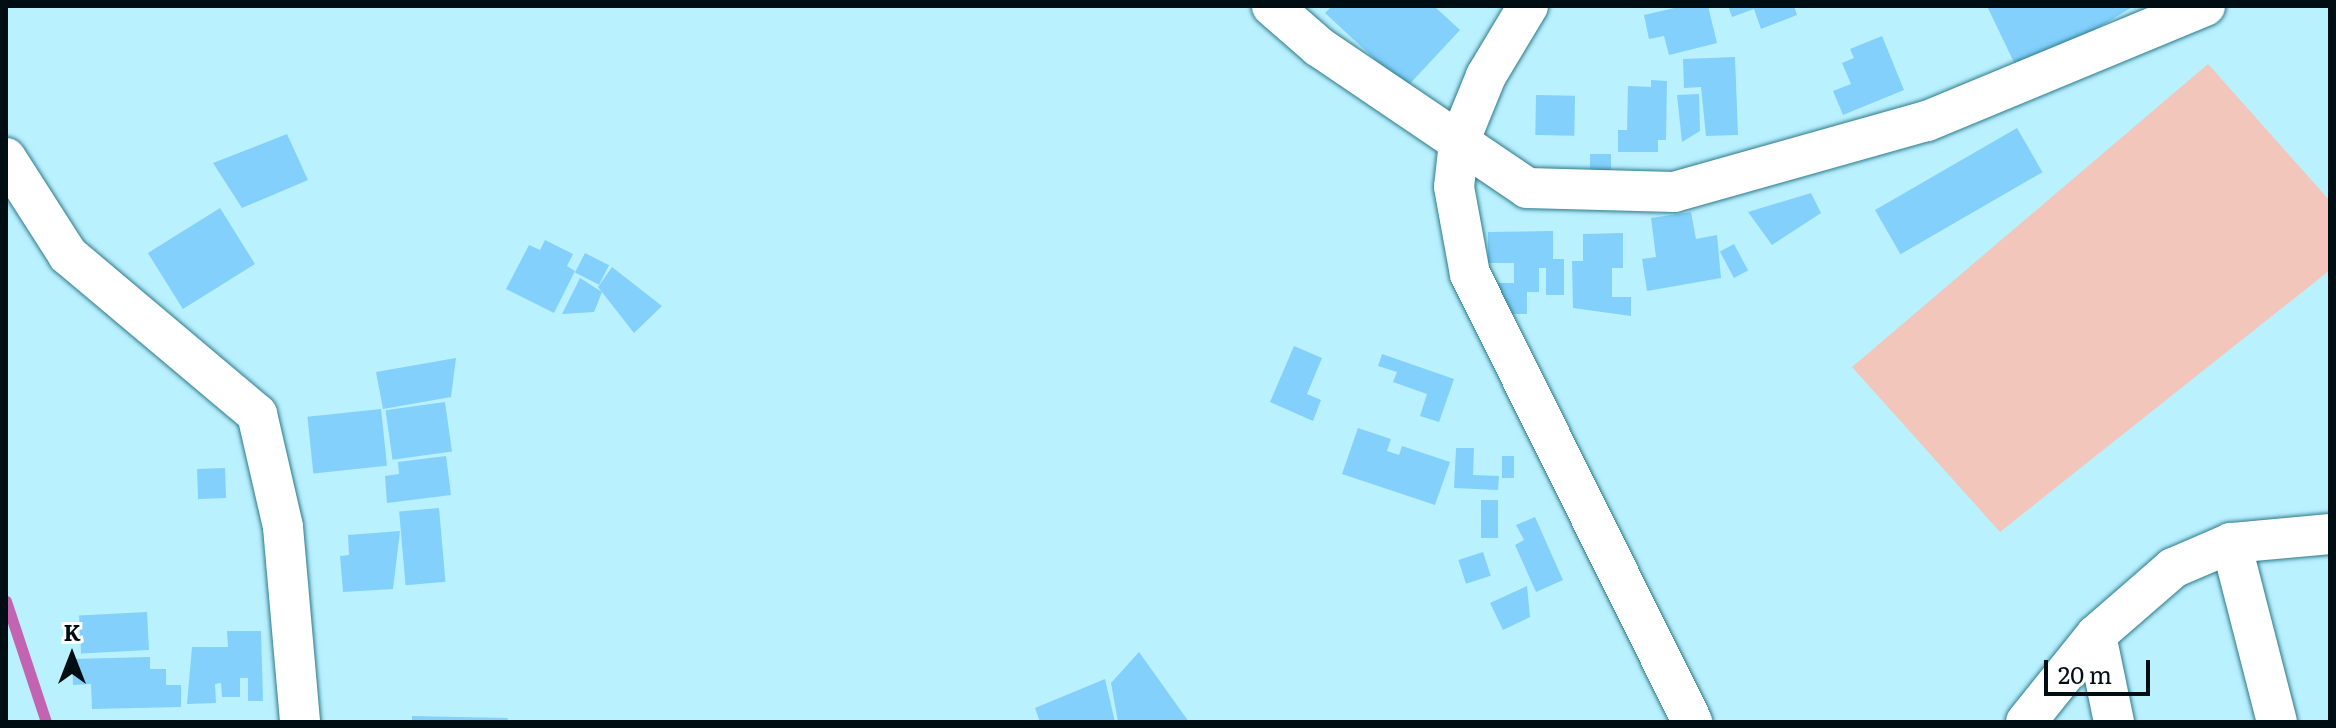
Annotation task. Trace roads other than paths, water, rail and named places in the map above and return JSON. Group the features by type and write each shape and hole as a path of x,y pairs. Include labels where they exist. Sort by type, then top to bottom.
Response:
{"street":[{"path":"1272,6 1319,47 1527,188 1674,192 1927,121 2205,6"},
{"path":"1528,6 1486,76 1459,142 1454,187 1470,274 1692,722"},
{"path":"6,158 68,255 257,414 283,527 300,722"},
{"path":"2026,722 2096,635 2173,568 2231,543 2330,534"},
{"path":"2231,543 2277,722"},
{"path":"2096,635 2114,722"}],"waterway":[{"path":"6,601 46,722"}]}
